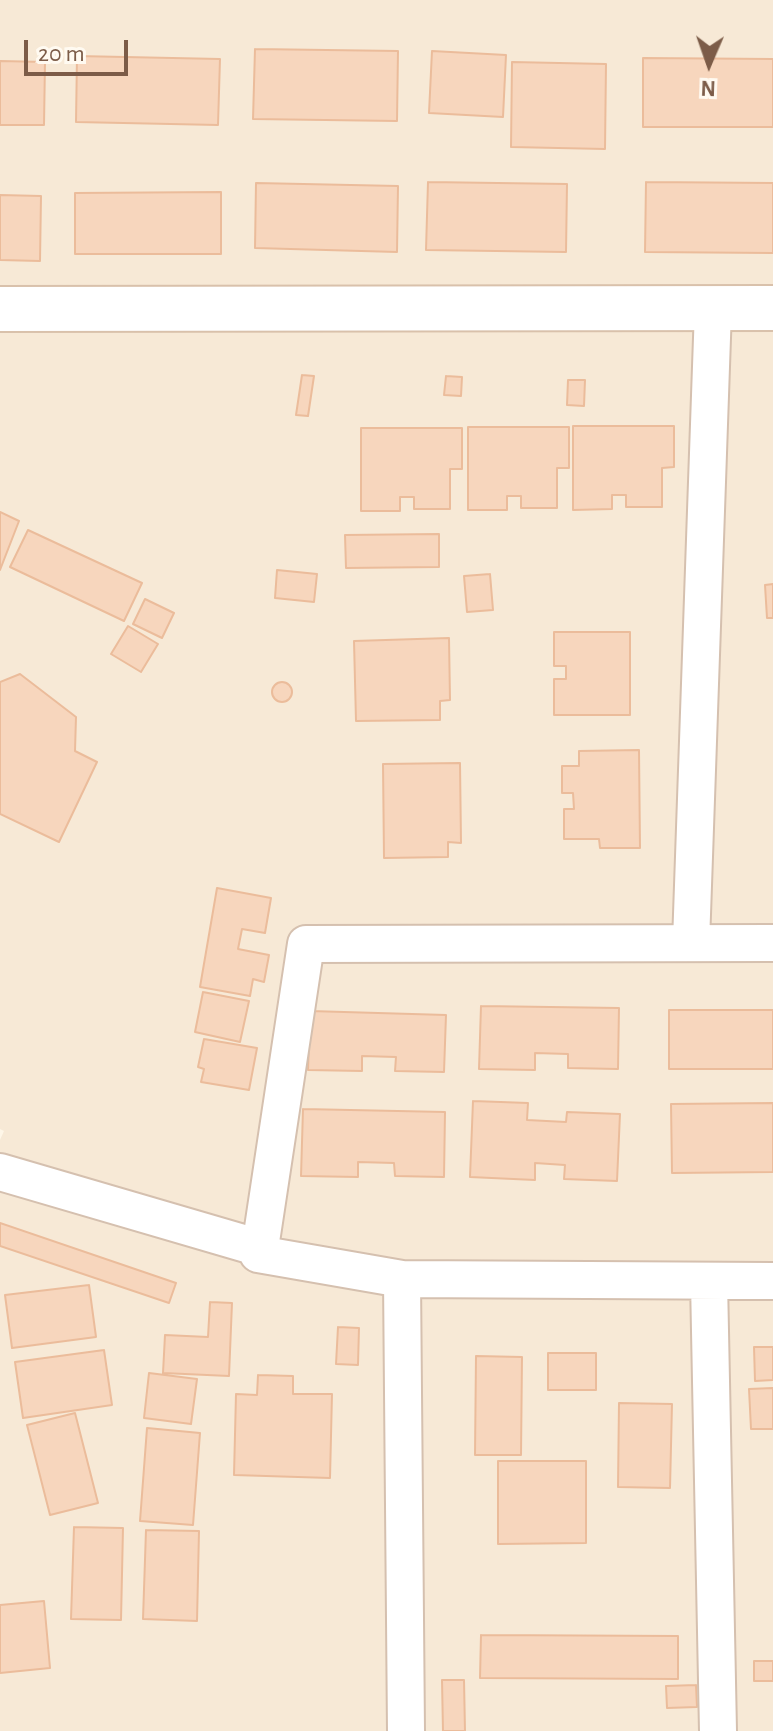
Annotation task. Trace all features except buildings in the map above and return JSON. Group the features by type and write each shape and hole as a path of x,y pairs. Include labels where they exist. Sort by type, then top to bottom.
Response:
{"street":[{"path":"0,309 773,308"},
{"path":"691,943 713,309"},
{"path":"773,943 306,944 258,1254 402,1279 773,1281"},
{"path":"0,1172 260,1248"},
{"path":"402,1279 406,1731"},
{"path":"709,1281 718,1731"}],"shaded area":[{"path":"0,0 773,0 773,1731 0,1731 0,1140 4,1131 0,1129"}]}
